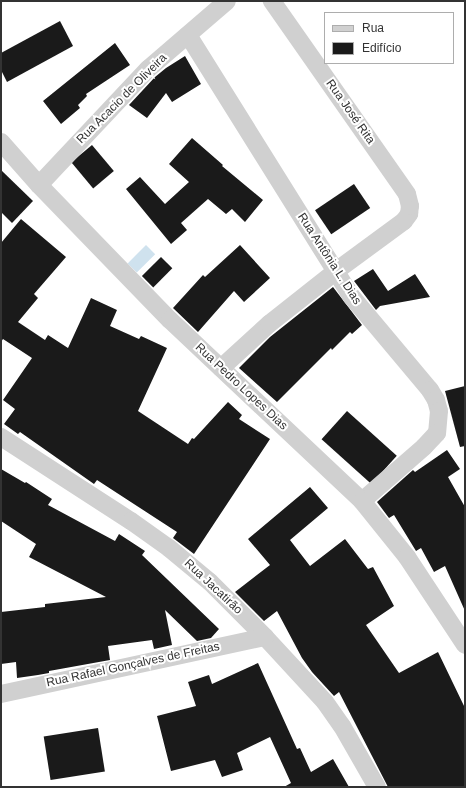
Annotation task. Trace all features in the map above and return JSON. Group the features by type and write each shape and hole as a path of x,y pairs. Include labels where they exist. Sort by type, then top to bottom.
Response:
{"street":[{"name":"Rua Acacio de Oliveira","path":"39,185 148,69 227,1"},
{"name":"Rua José Rita","path":"272,1 407,194 410,206 409,214 404,221 336,271"},
{"name":"Rua Antônia L. Dias","path":"188,35 352,297 430,390 436,400 439,410 437,433 362,501"},
{"name":"Rua Pedro Lopes Dias","path":"1,142 39,185 170,320 362,501 407,557 465,645"},
{"path":"221,368 269,324 336,271"},
{"name":"Rua Jacatirão","path":"1,436 169,548 210,582 265,637 325,702 342,726 377,787"},
{"name":"Rua Rafael Gonçalves de Freitas","path":"1,694 265,637"}],"water":[{"path":"146,245 155,254 137,273 128,263"}],"building":[{"path":"60,21 73,46 7,82 1,70 1,53"},
{"path":"115,43 130,65 86,94 87,96 78,105 80,108 61,124 43,101"},
{"path":"185,56 201,84 172,102 166,93 147,118 129,105 155,77"},
{"path":"192,138 223,165 222,166 263,200 245,222 232,209 226,214 208,199 181,223 187,230 171,244 126,189 140,177 165,204 189,182 169,164"},
{"path":"92,145 114,171 93,188 71,162"},
{"path":"1,170 33,201 12,223 1,212"},
{"path":"354,184 370,208 331,234 315,210"},
{"path":"21,219 66,257 34,294 38,298 18,322 45,340 48,335 68,348 91,298 117,310 110,326 139,339 141,336 167,348 138,411 188,444 192,438 194,439 228,402 242,415 239,419 270,439 194,554 173,538 177,532 97,480 94,484 20,432 18,434 4,424 15,409 3,400 32,358 3,339 1,342 1,243"},
{"path":"240,245 270,278 244,302 234,291 198,332 173,308 203,275 205,277"},
{"path":"161,257 172,268 153,287 142,276"},
{"path":"373,269 388,291 415,274 430,297 380,306 376,310 354,281"},
{"path":"333,287 362,325 352,334 350,332 332,350 331,348 277,402 239,368 270,337"},
{"path":"465,386 465,446 460,447 445,391"},
{"path":"347,411 397,456 371,484 322,439"},
{"path":"447,450 460,469 448,477 465,507 465,611 445,566 434,572 421,548 416,551 394,515 389,518 377,502 413,470 415,472"},
{"path":"1,469 25,483 26,482 52,499 48,505 115,541 119,534 145,551 142,555 219,629 211,638 197,641 165,610 172,645 154,649 152,640 108,646 110,660 17,678 16,662 1,664 1,612 45,607 45,604 106,597 29,557 36,544 1,521"},
{"path":"310,487 328,508 290,540 310,566 345,539 368,569 373,567 394,606 366,625 399,673 438,652 465,708 465,787 388,787 339,692 334,696 312,672 302,658 277,611 264,621 235,592 270,565 248,539"},
{"path":"258,663 297,749 300,748 311,772 333,759 349,787 284,787 291,783 270,737 237,753 243,770 222,777 215,760 171,771 157,716 196,706 188,682 209,675 212,684"},
{"path":"98,728 105,771 51,780 44,737"}]}
